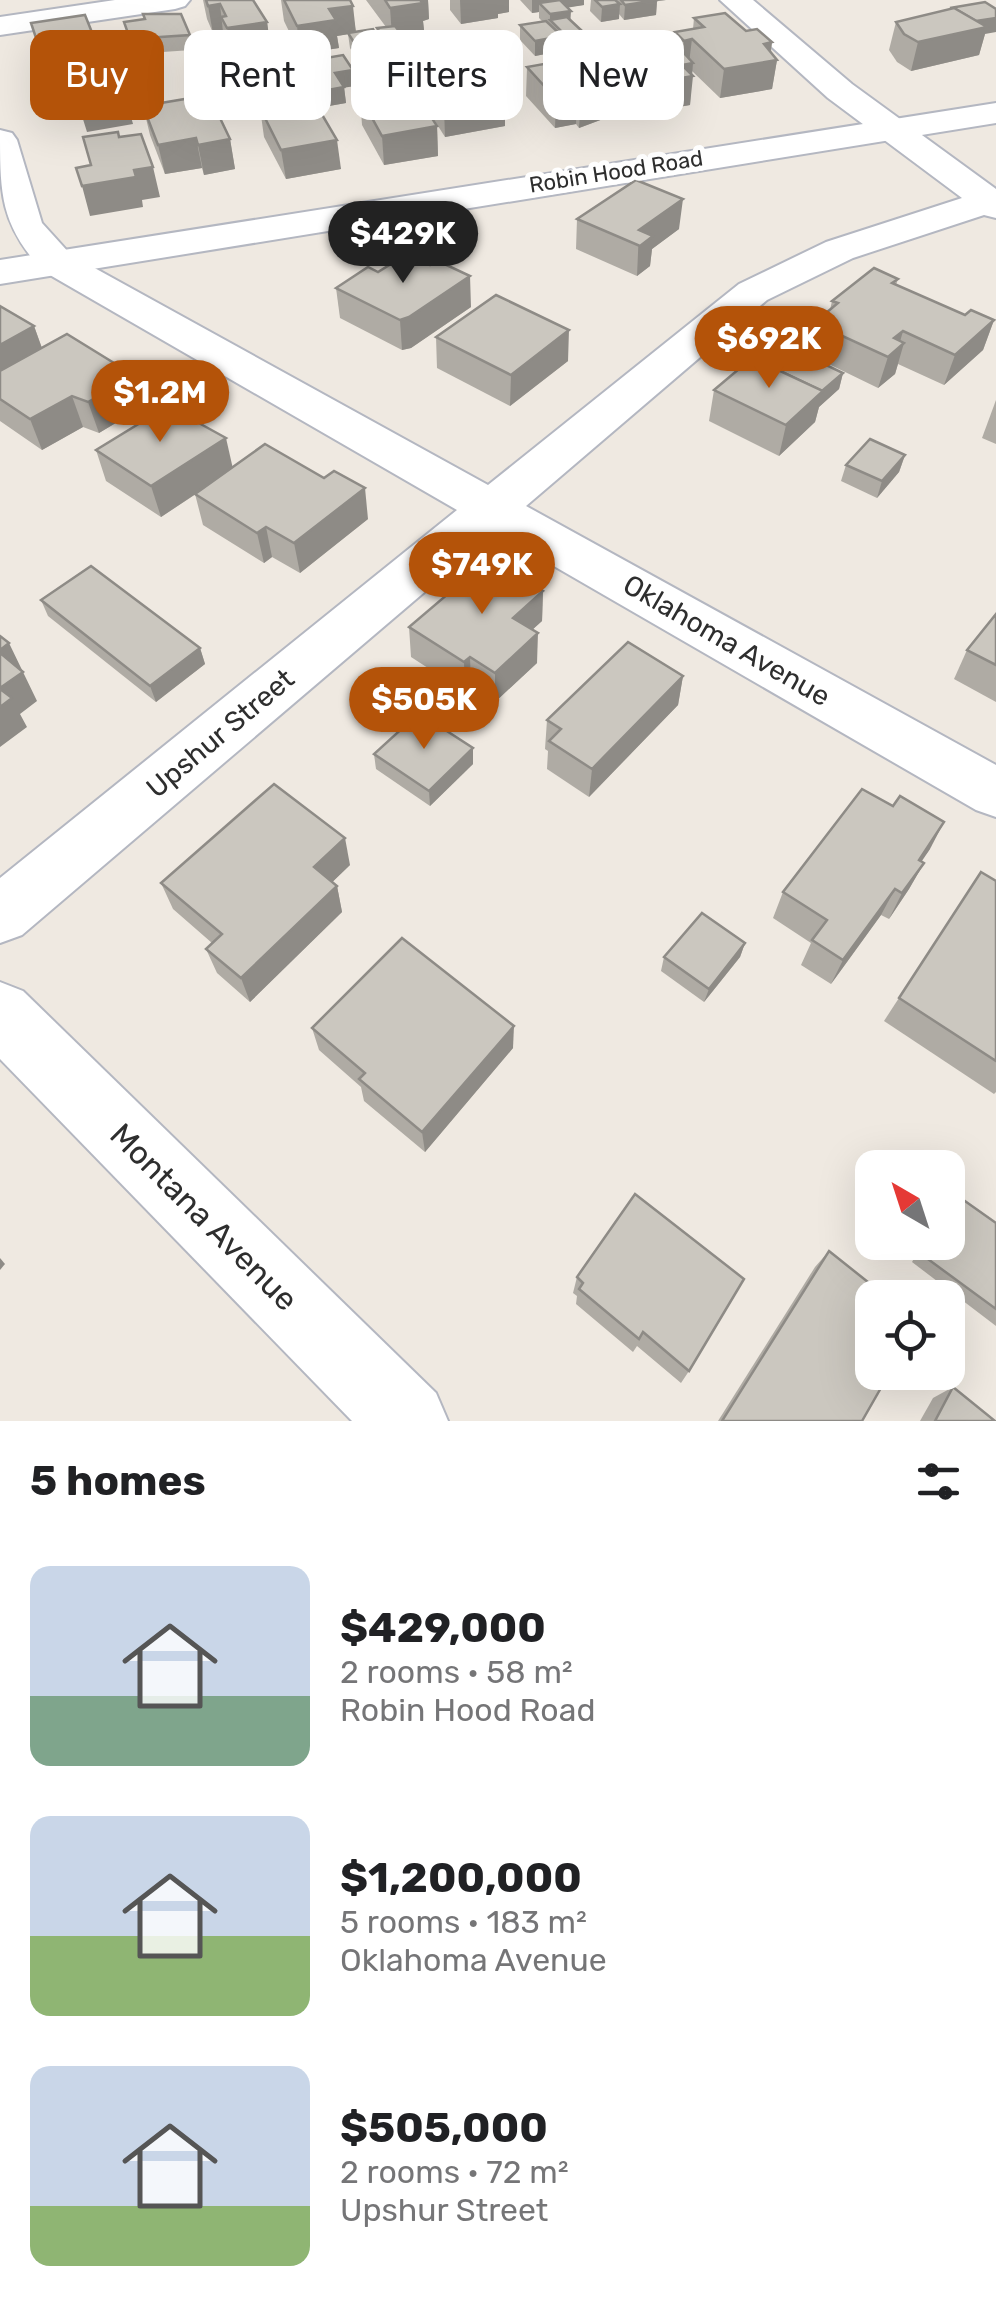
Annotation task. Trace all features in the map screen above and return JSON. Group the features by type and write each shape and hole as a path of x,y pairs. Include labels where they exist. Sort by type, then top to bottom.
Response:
{"street":[{"path":"0,26 176,0"},
{"path":"735,0 840,91 895,128 992,205"},
{"name":"Robin Hood Road","path":"0,272 996,113"},
{"name":"Oklahoma Avenue","path":"0,140 23,228 35,247 57,263 996,793"},
{"name":"Upshur Street","path":"0,915 753,292 804,262 849,243 992,205"},
{"name":"Montana Avenue","path":"0,1012 408,1421"}],"building":[{"path":"206,0 253,0 267,22 227,28 220,4 208,6"},
{"path":"284,0 350,0 353,6 329,9 336,20 297,26"},
{"path":"385,0 420,0 423,3 390,8"},
{"path":"560,0 571,11 550,14 539,3"},
{"path":"595,0 615,0 620,4 602,7"},
{"path":"621,0 658,0 625,5"},
{"path":"985,2 996,9 996,18 976,21 950,8"},
{"path":"954,8 987,27 918,42 904,34 896,22"},
{"path":"725,13 746,31 757,29 772,42 764,44 777,60 724,69 692,39 684,41 684,30 704,27 694,18"},
{"path":"143,14 181,14 188,30 184,30 184,35 164,37 164,30 127,30 124,22 145,19"},
{"path":"85,15 91,30 33,30 31,23"},
{"path":"567,17 581,30 560,30 550,20"},
{"path":"546,21 556,30 543,30 543,40 535,41 520,25"},
{"path":"343,55 351,67 351,70 335,73 344,87 331,89 331,57"},
{"path":"543,64 543,85 527,67"},
{"path":"184,99 184,120 221,120 230,139 198,145 196,138 158,145 148,120 164,120 164,102"},
{"path":"266,120 325,120 337,140 281,150"},
{"path":"373,120 433,120 437,126 382,136"},
{"path":"118,132 119,137 141,134 153,167 134,170 136,177 82,186 76,168 91,165 83,137"},
{"path":"636,180 683,199 639,230 653,236 640,246 577,219"},
{"path":"407,254 430,265 436,260 470,276 400,320 336,288 368,267 378,272"},
{"path":"874,268 898,279 892,283 965,315 971,310 994,320 955,355 903,331 894,338 904,343 888,357 814,323 838,303 832,301"},
{"path":"496,295 569,330 511,375 436,337"},
{"path":"0,306 34,326 0,345"},
{"path":"67,334 135,376 88,402 72,396 30,419 0,399 0,371"},
{"path":"801,353 843,373 822,391 780,371"},
{"path":"752,358 823,391 786,425 714,390"},
{"path":"168,406 226,438 151,486 96,450"},
{"path":"870,439 905,455 882,481 846,465"},
{"path":"265,444 324,478 334,471 365,488 294,543 266,527 257,533 195,494"},
{"path":"489,559 543,591 513,618 538,633 495,673 470,657 464,662 409,627"},
{"path":"91,566 200,648 150,686 41,600"},
{"path":"996,614 996,665 967,650"},
{"path":"0,636 9,643 0,650"},
{"path":"628,642 683,676 592,769 549,741 561,729 547,720"},
{"path":"0,653 23,672 0,688"},
{"path":"0,689 12,698 0,707"},
{"path":"419,713 473,748 429,791 374,754"},
{"path":"274,784 345,838 314,867 337,886 241,978 206,949 222,934 161,883"},
{"path":"862,789 893,806 900,796 944,822 919,860 924,863 902,893 895,889 843,960 812,940 827,920 783,892"},
{"path":"981,872 996,881 996,1061 899,998"},
{"path":"702,913 745,943 709,989 664,957"},
{"path":"402,938 514,1026 422,1132 359,1079 365,1073 312,1028"},
{"path":"635,1194 744,1279 689,1371 643,1332 639,1339 579,1289 583,1283 577,1277"},
{"path":"965,1201 996,1223 996,1309 965,1286 965,1280 956,1280 929,1260 965,1260"},
{"path":"829,1251 865,1280 855,1280 855,1390 880,1390 862,1421 722,1421"},
{"path":"951,1390 957,1390 995,1421 935,1421"}]}
